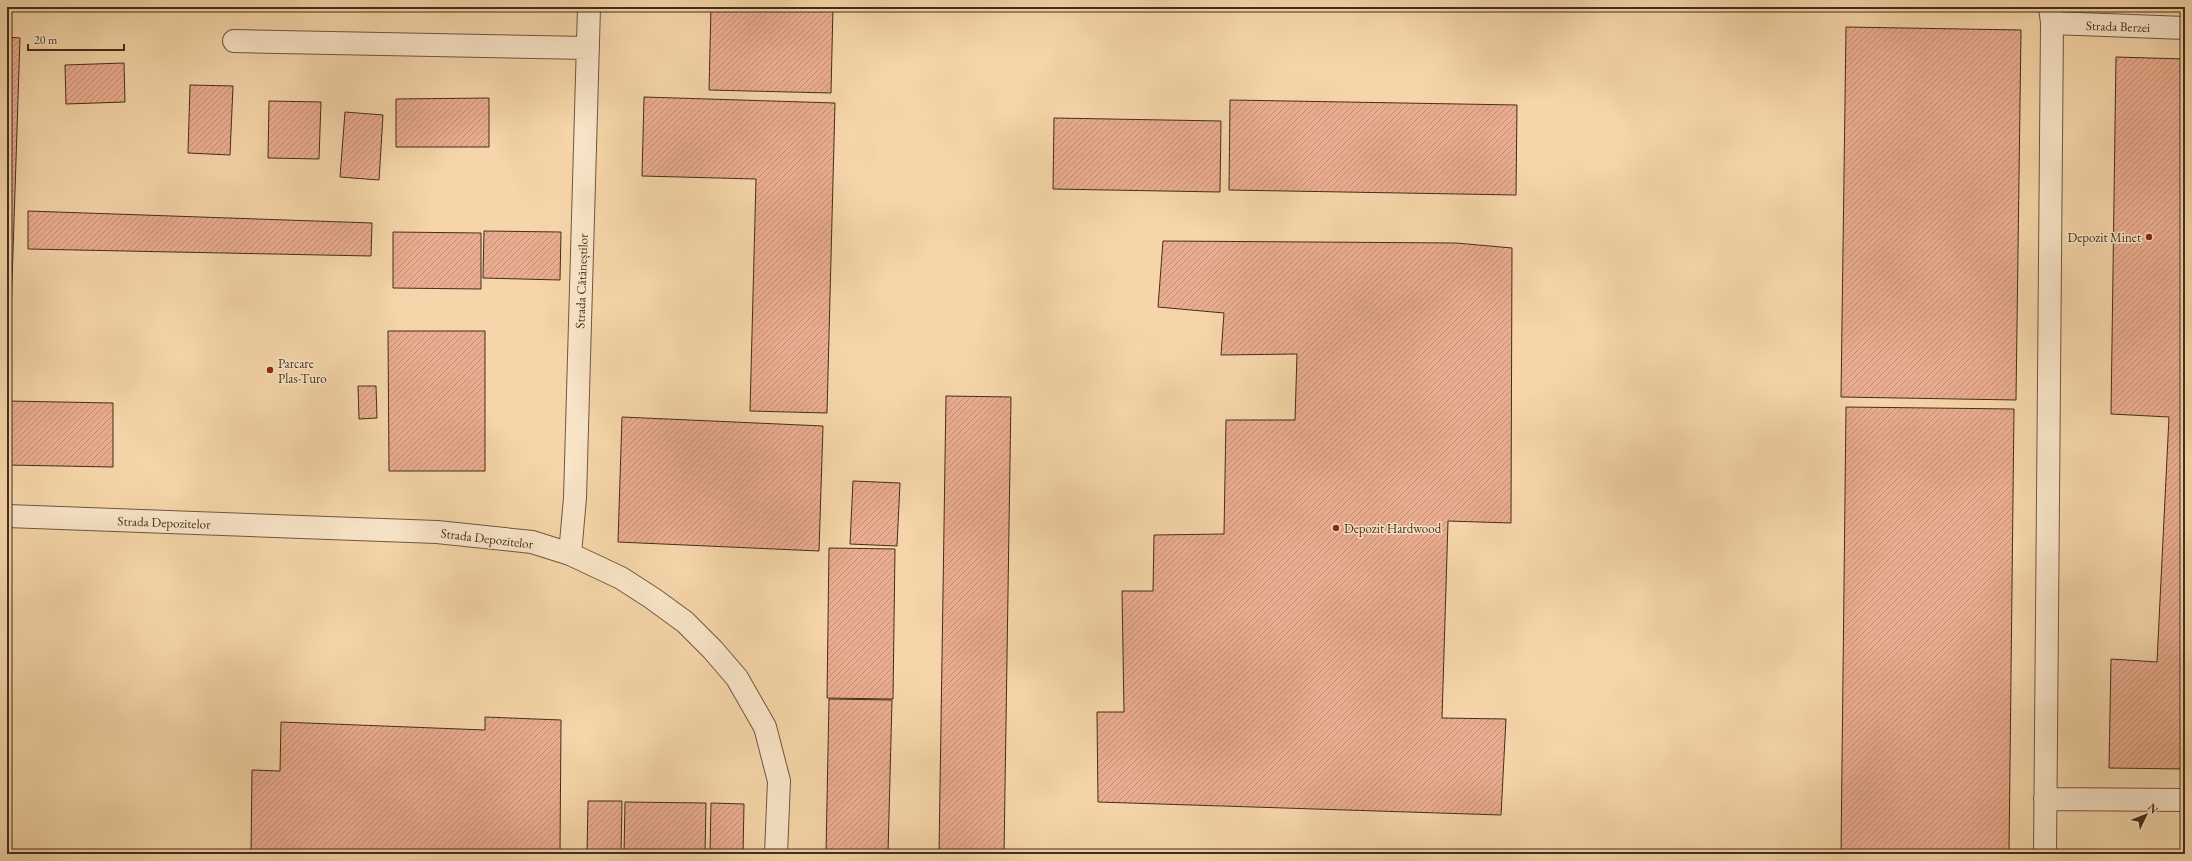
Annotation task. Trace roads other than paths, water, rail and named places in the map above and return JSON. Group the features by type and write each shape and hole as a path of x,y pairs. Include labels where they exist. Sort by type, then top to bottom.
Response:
{"street":[{"name":"Strada Cătăneștilor","path":"570,554 575,498 589,7"},
{"path":"2045,854 2051,15"},
{"name":"Strada Berzei","path":"2051,15 2185,28"},
{"path":"234,41 588,48"},
{"name":"Strada Depozitelor","path":"7,516 437,532 532,542 570,554 621,578 685,622 713,650 737,678 765,727 778,781 776,854"},
{"path":"2045,799 2185,800"}],"place":[{"name":"Depozit Minet","path":"2149,237"},
{"name":"Parcare Plas-Turo","path":"270,370"},
{"name":"Depozit Hardwood","path":"1336,528"}]}
